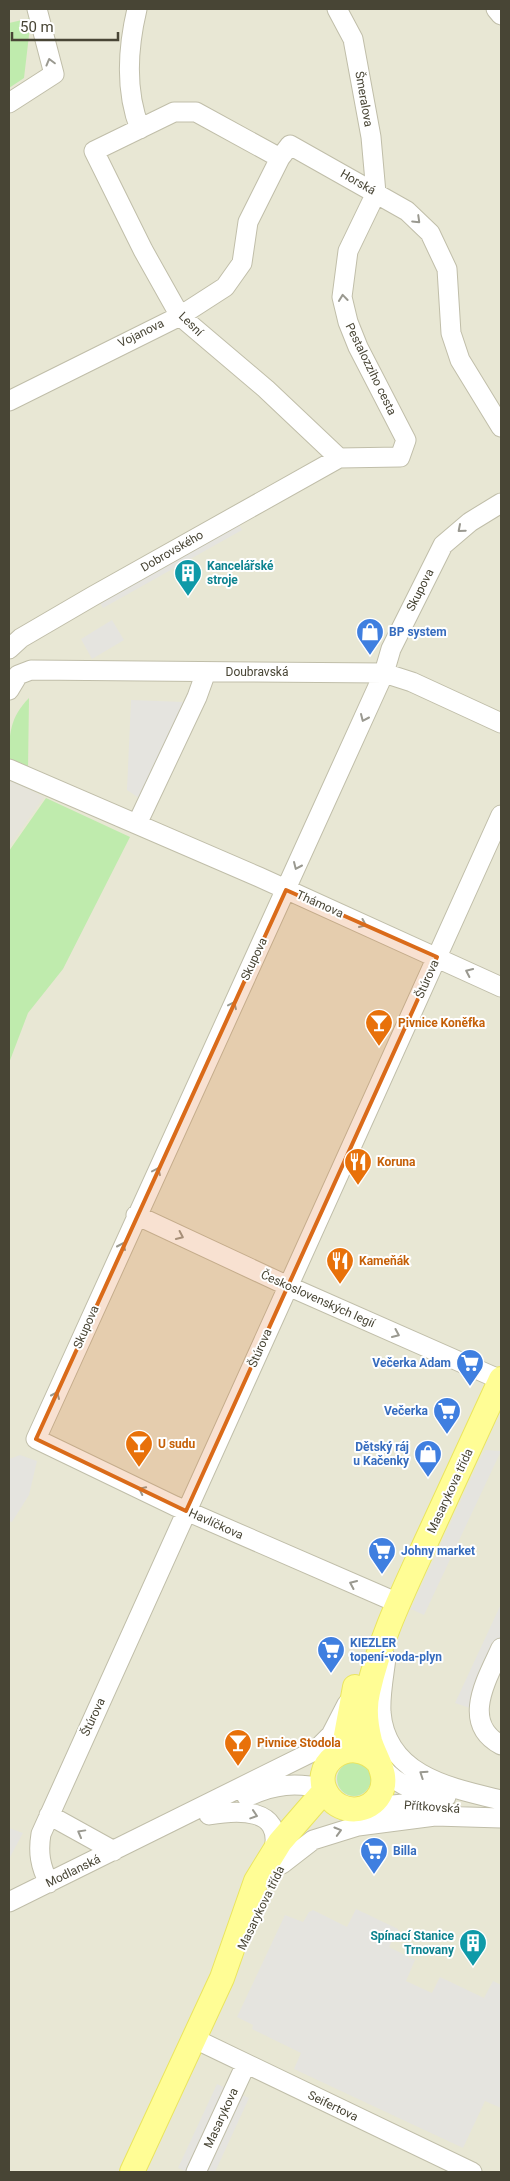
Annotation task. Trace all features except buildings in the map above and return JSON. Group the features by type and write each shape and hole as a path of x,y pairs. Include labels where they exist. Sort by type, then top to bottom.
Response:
{"main road":[{"name":"Masarykova třída","path":"278,1857 302,1840 323,1820 335,1813 358,1809 373,1803 380,1794 384,1782 372,1748 367,1726 367,1696 380,1651 398,1603 501,1380"},
{"name":"Masarykova třída","path":"132,2172 222,1978 252,1891 325,1790 325,1770 345,1741 354,1692 377,1636 398,1603"},
{"path":"335,1756 348,1750 360,1750 370,1754 379,1764"},
{"path":"325,1790 338,1806 358,1809"}],"street":[{"path":"9,103 54,74 37,9"},
{"path":"137,9 132,28 129,72 134,115 140,129 174,112 196,112 280,158"},
{"name":"Šmeralova","path":"337,9 354,39 371,137 376,193"},
{"path":"496,9 501,15"},
{"name":"Lesní","path":"140,129 94,151 143,250 180,316 266,389 338,458"},
{"name":"Horská","path":"280,158 290,145 407,210 430,233 447,269 451,333 460,360 501,428"},
{"name":"Vojanova","path":"9,400 180,316 226,287 242,263 248,222 280,158"},
{"name":"Pestalozziho cesta","path":"338,458 368,456 400,457 406,440 358,347 348,322 342,297 348,251 376,193"},
{"name":"Dobrovského","path":"9,649 21,638 93,596 338,458"},
{"name":"Skupova","path":"36,1439 136,1215 384,673 391,649 443,544 470,522 501,503"},
{"name":"Doubravská","path":"12,677 31,670 384,673 412,682 501,723"},
{"path":"137,824 197,697 206,672"},
{"name":"Thámova","path":"9,769 501,986"},
{"name":"Štúrova","path":"49,1883 42,1869 38,1850 41,1834 49,1815 501,815"},
{"name":"Československých legií","path":"136,1215 288,1286 501,1380"},
{"name":"Havlíčkova","path":"36,1439 186,1511 398,1603"},
{"path":"398,1603 387,1655 381,1710 384,1728 392,1746 408,1763 433,1781 461,1792 501,1800"},
{"path":"501,1648 484,1687 480,1713 485,1733 501,1746"},
{"path":"136,1840 181,1815 238,1789 322,1745 331,1735 354,1692"},
{"path":"238,1789 309,1768 335,1756"},
{"name":"Přítkovská","path":"379,1764 394,1780 410,1788 440,1796 501,1806"},
{"path":"136,1840 206,1816 274,1786 299,1784 325,1790"},
{"name":"Přítkovská","path":"358,1809 422,1805 501,1812"},
{"path":"206,1816 232,1811 260,1816 269,1823 274,1831 278,1857 313,1840 358,1826 440,1816 501,1818"},
{"path":"49,1815 114,1851"},
{"name":"Modlanská","path":"9,1902 136,1840"},
{"name":"Seifertova","path":"195,2039 472,2172"},
{"name":"Masarykova","path":"196,2172 246,2064"}],"highlighted area":[{"path":"286,890 437,957 186,1511 36,1439"}],"shaded area":[{"path":"9,9 501,9 501,2172 9,2172"},
{"path":"237,521 242,530 103,608 98,599"},
{"path":"112,620 124,640 92,659 81,639"},
{"path":"131,700 184,702 139,798 127,790"},
{"path":"9,778 44,797 9,847"},
{"path":"486,1450 501,1451 424,1615 411,1609"},
{"path":"20,1455 37,1461 29,1495 12,1522 9,1521 9,1459"},
{"path":"501,1604 501,1647 473,1709 455,1703"},
{"path":"9,1828 23,1833 9,1859"},
{"path":"356,1909 398,1929 389,1947 415,1960 406,1981 432,1993 440,1977 484,1998 493,1981 501,1985 501,2108 485,2101 463,2148 294,2069 301,2053 252,2029 253,2025 237,2017 285,1915 303,1922 309,1912 313,1910 347,1927"},
{"path":"217,2084 249,2098 215,2172 187,2172 178,2168"}],"green space":[{"path":"31,18 24,78 9,88 9,23"},
{"path":"29,698 28,770 9,767 9,757 13,721"},
{"path":"46,798 130,837 63,969 28,1013 9,1063 9,851"},
{"path":"354,1762 366,1767 371,1779 366,1791 354,1796 342,1791 337,1779 342,1767"}],"place":[{"name":"Kancelářské stroje","path":"188,597"},
{"name":"BP system","path":"370,656"},
{"name":"Pivnice Koněfka","path":"379,1047"},
{"name":"Koruna","path":"358,1186"},
{"name":"Kameňák","path":"340,1285"},
{"name":"Večerka Adam","path":"470,1387"},
{"name":"Večerka","path":"447,1435"},
{"name":"U sudu","path":"139,1468"},
{"name":"Dětský ráj u Kačenky","path":"428,1478"},
{"name":"Johny market","path":"382,1575"},
{"name":"KIEZLER topení-voda-plyn","path":"331,1674"},
{"name":"Pivnice Stodola","path":"238,1767"},
{"name":"Billa","path":"374,1875"},
{"name":"Spínací Stanice Trnovany","path":"473,1967"}]}
